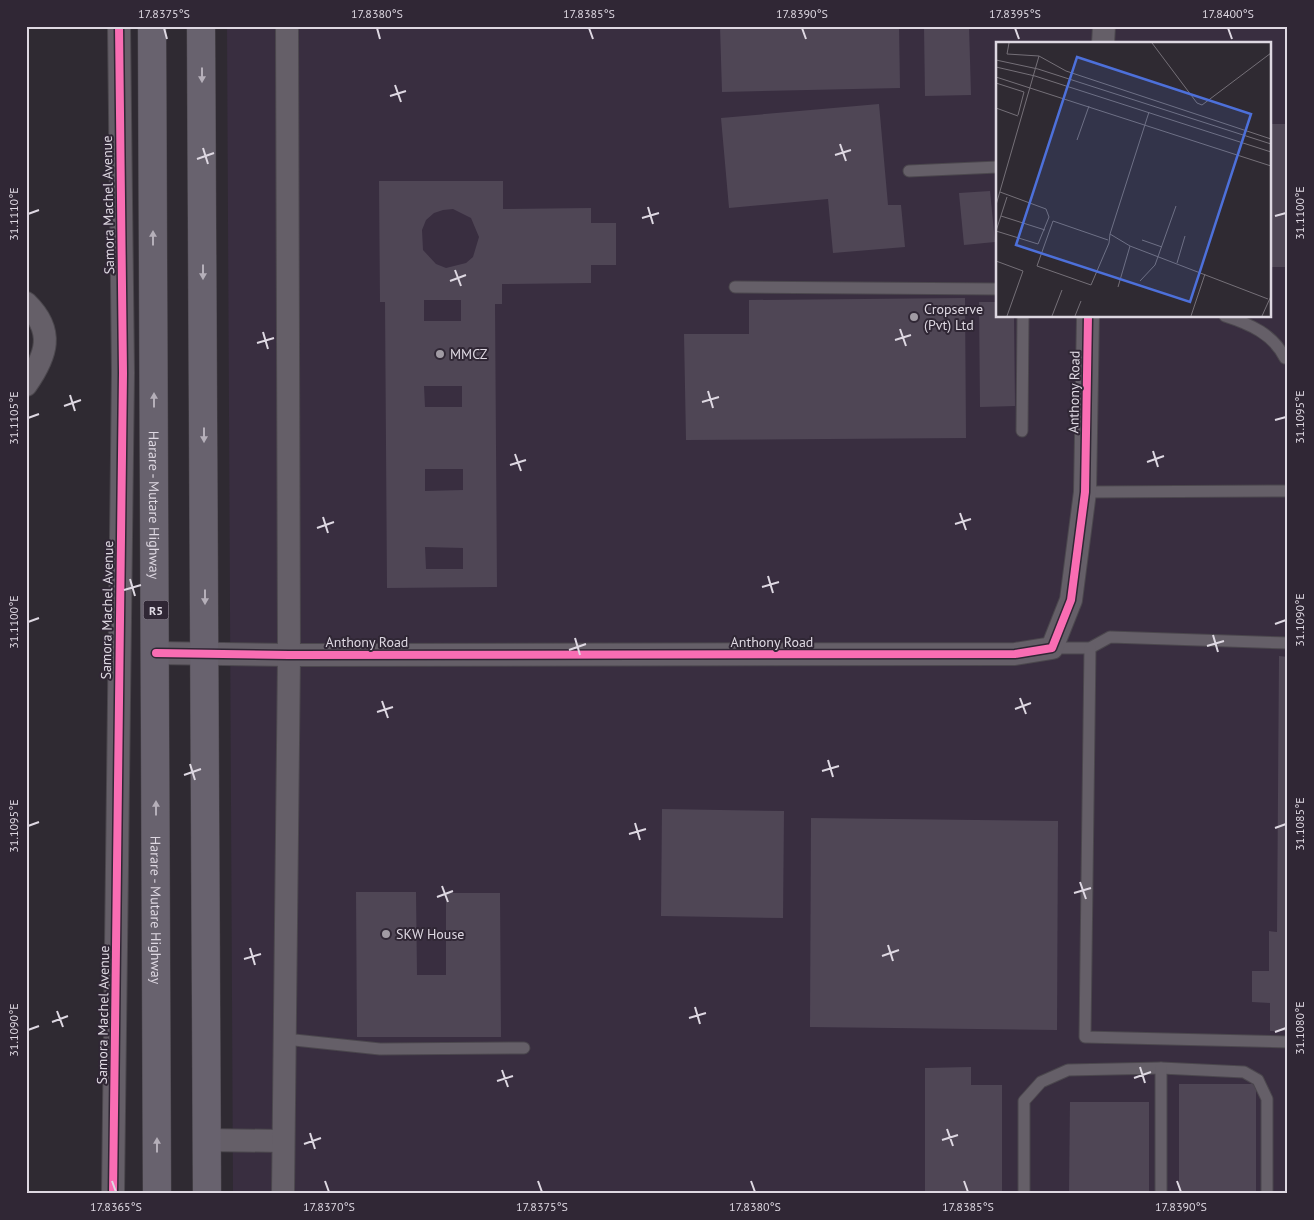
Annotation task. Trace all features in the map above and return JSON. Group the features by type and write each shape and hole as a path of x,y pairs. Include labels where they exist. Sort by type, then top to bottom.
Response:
{"highway":[{"name":"Harare - Mutare Highway","path":"152,26 157,1194"},
{"path":"202,26 207,1194"}],"street":[{"name":"Samora Machel Avenue","path":"113,1194 123,383 119,26"},
{"path":"283,1194 289,655 288,26"},
{"path":"1102,42 1104,26"},
{"path":"26,303 36,313 44,328 45,348 40,365 26,385"},
{"name":"Anthony Road","path":"156,652 289,655 1015,654 1052,648 1071,600 1085,492 1088,318"},
{"path":"206,1140 284,1141"}],"lane":[{"path":"909,171 996,167"},
{"path":"735,287 996,289"},
{"path":"1022,431 1023,318"},
{"path":"1231,318 1251,325 1266,334 1281,350 1285,358"},
{"path":"1085,492 1288,491"},
{"path":"1052,648 1090,648 1110,637 1288,643"},
{"path":"1090,648 1085,1037 1288,1042"},
{"path":"285,1039 380,1048 524,1048"},
{"path":"1024,1194 1024,1101 1041,1082 1068,1070 1161,1068 1244,1072 1258,1080 1267,1099 1268,1194"},
{"path":"1161,1068 1161,1194"}],"shaded area":[{"path":"227,26 1288,26 1288,1194 233,1194"}],"building":[{"path":"720,26 899,26 900,88 722,92"},
{"path":"924,26 969,26 971,95 925,96"},
{"path":"879,104 888,205 901,205 905,247 833,253 828,199 729,208 721,118"},
{"path":"1272,124 1288,124 1288,267 1272,267"},
{"name":"MMCZ","path":"379,181 503,181 503,209 591,208 591,223 616,223 616,265 591,265 591,283 502,284 502,304 495,304 497,587 387,588 385,302 380,302","holes":["453,209 471,218 479,237 473,257 466,263 446,268 436,264 423,250 422,230 426,220 434,213","424,300 461,300 461,321 424,321","424,386 462,386 462,407 425,407","425,469 463,469 463,490 425,491","425,547 463,548 463,569 426,569"]},
{"path":"990,191 995,242 964,245 959,193"},
{"path":"965,298 966,438 686,440 684,334 749,334 749,300"},
{"path":"979,302 996,302 996,318 1014,318 1015,406 980,407"},
{"path":"1279,656 1288,657 1288,1031 1270,1031 1270,1003 1252,1002 1252,971 1269,971 1269,931 1277,932"},
{"path":"662,809 784,811 783,918 661,916"},
{"path":"811,818 1058,821 1057,1030 810,1027"},
{"name":"SKW House","path":"356,892 416,892 417,975 446,975 446,893 500,893 501,1037 357,1037"},
{"path":"971,1067 971,1085 1002,1085 1002,1194 925,1194 925,1068"},
{"path":"1179,1084 1256,1084 1256,1194 1179,1194"},
{"path":"1070,1102 1149,1102 1149,1194 1069,1194"}],"cycle path":[{"path":"113,1194 123,373 119,26"},
{"path":"156,653 289,655 1015,654 1052,648 1071,600 1085,492 1088,318"}],"place":[{"name":"Cropserve (Pvt) Ltd","path":"914,317"},
{"name":"MMCZ","path":"440,354"},
{"name":"SKW House","path":"386,934"}]}
